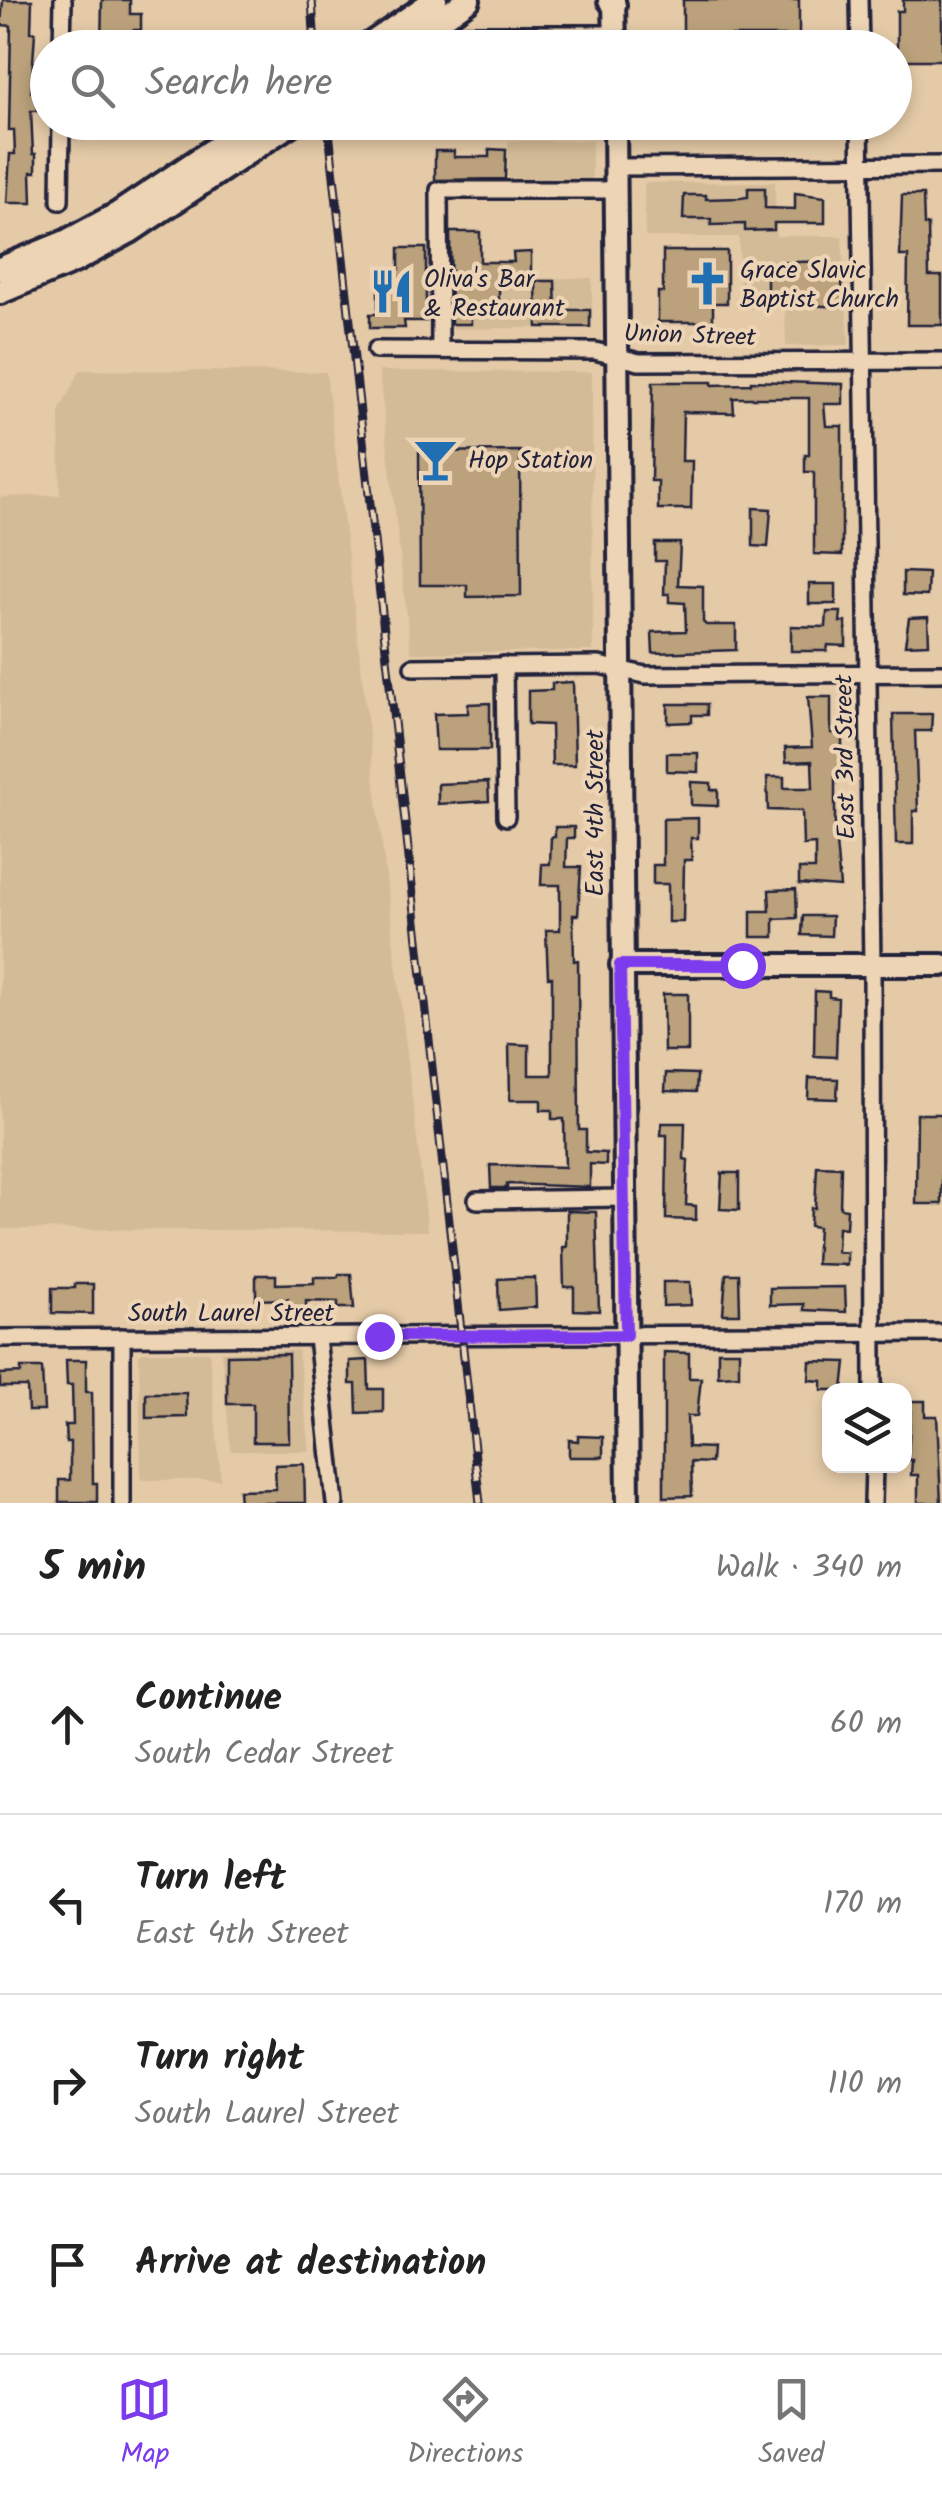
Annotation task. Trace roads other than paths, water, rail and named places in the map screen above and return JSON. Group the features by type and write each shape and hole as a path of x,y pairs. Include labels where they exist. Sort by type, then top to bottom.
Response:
{"main road":[{"path":"391,30 435,0"},
{"path":"426,30 468,0"},
{"path":"0,269 66,242 118,214 228,140"},
{"path":"0,292 74,261 130,231 266,140"}],"street":[{"path":"63,30 64,0"},
{"path":"860,0 860,30"},
{"path":"613,2 614,30"},
{"path":"60,140 60,201"},
{"name":"East 4th Street","path":"615,140 628,1503"},
{"name":"East 3rd Street","path":"860,140 872,964 873,1383"},
{"path":"615,167 942,165"},
{"path":"440,350 439,190 615,190"},
{"name":"Union Street","path":"376,350 596,351 639,362 942,361"},
{"path":"504,665 506,818"},
{"path":"413,667 599,665 646,675 942,673"},
{"path":"620,965 942,965"},
{"path":"477,1200 624,1198"},
{"name":"South Laurel Street","path":"0,1338 942,1333"},
{"path":"317,1336 335,1503"},
{"path":"122,1338 122,1503"},
{"path":"874,1473 874,1503"}],"railway":[{"path":"312,0 314,30"},
{"path":"330,140 480,1503"}],"place":[{"name":"Grace Slavic Baptist Church","path":"707,283"},
{"name":"Oliva's Bar & Restaurant","path":"391,292"},
{"name":"Hop Station","path":"435,459"}]}
